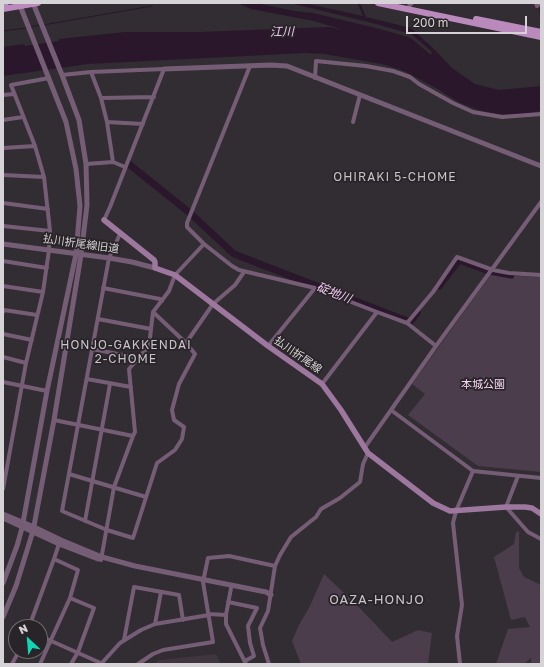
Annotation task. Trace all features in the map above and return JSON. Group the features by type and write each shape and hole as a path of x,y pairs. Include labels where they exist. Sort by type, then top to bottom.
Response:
{"main road":[{"path":"3,10 19,5 35,3"},
{"path":"378,3 541,37"},
{"path":"398,3 411,4 541,32"},
{"path":"104,220 154,260 155,268"},
{"name":"払川折尾線","path":"155,268 175,275 268,346 322,384 342,410 367,450 433,503 450,511 506,507 532,508 541,514"}],"street":[{"path":"3,617 16,586 33,529 54,420 78,254 87,205 88,185 79,120 62,73 36,12 35,3"},
{"path":"536,3 537,6 540,3"},
{"path":"3,583 17,546 22,525 47,391 78,254 80,206 76,168 66,122 19,5"},
{"path":"315,78 316,61 366,66 393,71 410,77 419,84 453,103 473,112 502,117 541,114"},
{"path":"62,73 271,65 287,66 541,166"},
{"path":"250,66 187,223 187,227 204,244 232,266 244,272 315,288 407,323 436,346"},
{"path":"104,220 164,69"},
{"path":"92,72 107,122 113,162"},
{"path":"3,489 26,363 43,292 47,268 50,231 44,177 11,85 48,75"},
{"path":"3,95 14,94"},
{"path":"353,122 360,94"},
{"path":"101,98 154,97"},
{"path":"3,120 23,117"},
{"path":"107,122 143,124"},
{"path":"3,148 34,146"},
{"path":"86,164 113,162 125,167"},
{"path":"3,175 44,177"},
{"path":"269,664 262,644 260,628 268,611 275,566 280,555 291,537 316,516 321,509 340,498 360,482 367,450 391,410 541,202"},
{"path":"3,203 48,209"},
{"path":"3,226 50,231"},
{"path":"120,234 109,258 62,511 107,530 133,538 157,463 175,450 182,439 184,427 174,420 172,410 179,384 195,354 186,343 153,312"},
{"name":"払川折尾線旧道","path":"3,244 109,258 155,268"},
{"path":"101,558 114,487 135,432 129,369 149,346 153,312 169,291 175,275 204,244"},
{"path":"407,323 433,292 458,257 493,270 541,275"},
{"path":"3,261 47,268"},
{"path":"186,343 213,304 235,285 244,272"},
{"path":"3,286 43,292"},
{"path":"103,288 160,299 162,301"},
{"path":"268,346 315,288"},
{"path":"3,312 4,310 37,315"},
{"path":"322,384 377,312"},
{"path":"98,319 151,329"},
{"path":"3,334 32,340"},
{"path":"92,349 138,358"},
{"path":"3,357 26,363"},
{"path":"87,379 131,387"},
{"path":"3,382 47,391"},
{"path":"85,521 110,384"},
{"path":"391,410 473,471 541,478"},
{"path":"54,420 133,436"},
{"path":"460,664 456,636 462,605 453,523 456,511 473,471"},
{"path":"69,474 146,497"},
{"path":"518,476 506,507 528,532 541,539"},
{"path":"3,514 22,525"},
{"path":"3,518 61,540 101,558"},
{"path":"33,529 59,544 134,569 266,592 271,595"},
{"path":"33,619 59,544"},
{"path":"138,664 144,659 163,650 214,642 204,581 208,558 229,556 275,566"},
{"path":"40,664 70,598 78,570 54,559"},
{"path":"204,581 231,588 271,595"},
{"path":"124,640 134,587 179,595 184,620"},
{"path":"228,602 257,608 256,613 248,626 250,643 254,656 245,662 226,624 226,615 228,602 231,588"},
{"path":"155,624 161,592"},
{"path":"70,598 94,608 78,652 71,664"},
{"path":"48,639 102,664 124,640 155,624 209,615 226,615"}],"shaded area":[{"path":"216,654 221,664 153,664 160,660"}],"green space":[{"name":"本城公園","path":"492,273 500,275 541,277 541,472 478,466 408,415 425,394 412,384"},
{"path":"519,531 519,568 524,577 541,585 541,664 531,664 531,658 524,664 496,664 508,629 530,627 525,617 511,620 494,557 514,544 516,532"},
{"path":"324,574 357,605 392,642 418,630 432,633 428,664 301,664 292,641"}],"water":[{"name":"江川","path":"237,3 257,3 294,11 313,13 380,29 411,38 431,55 432,52 411,34 290,3 304,3 363,16 358,4 360,3 366,17 411,28 452,68 475,84 499,90 541,86 541,111 517,115 481,111 458,102 404,71 382,64 324,54 305,53 88,64 3,76 3,47 24,44 25,46 59,41 59,39 125,32 200,32 329,27 344,30 314,21 251,9"}],"waterway":[{"path":"43,25 152,6"},
{"path":"539,6 541,20"},
{"path":"31,27 40,25"},
{"path":"3,31 26,28"},
{"name":"碇地川","path":"130,165 190,213 234,254 410,322 417,313"},
{"name":"碇地川","path":"439,286 459,260 489,271 511,275"}],"district":[{"name":"OHIRAKI 5-CHOME","path":"395,177"},
{"name":"HONJO-GAKKENDAI 2-CHOME","path":"126,352"},
{"name":"OAZA-HONJO","path":"377,600"}]}
